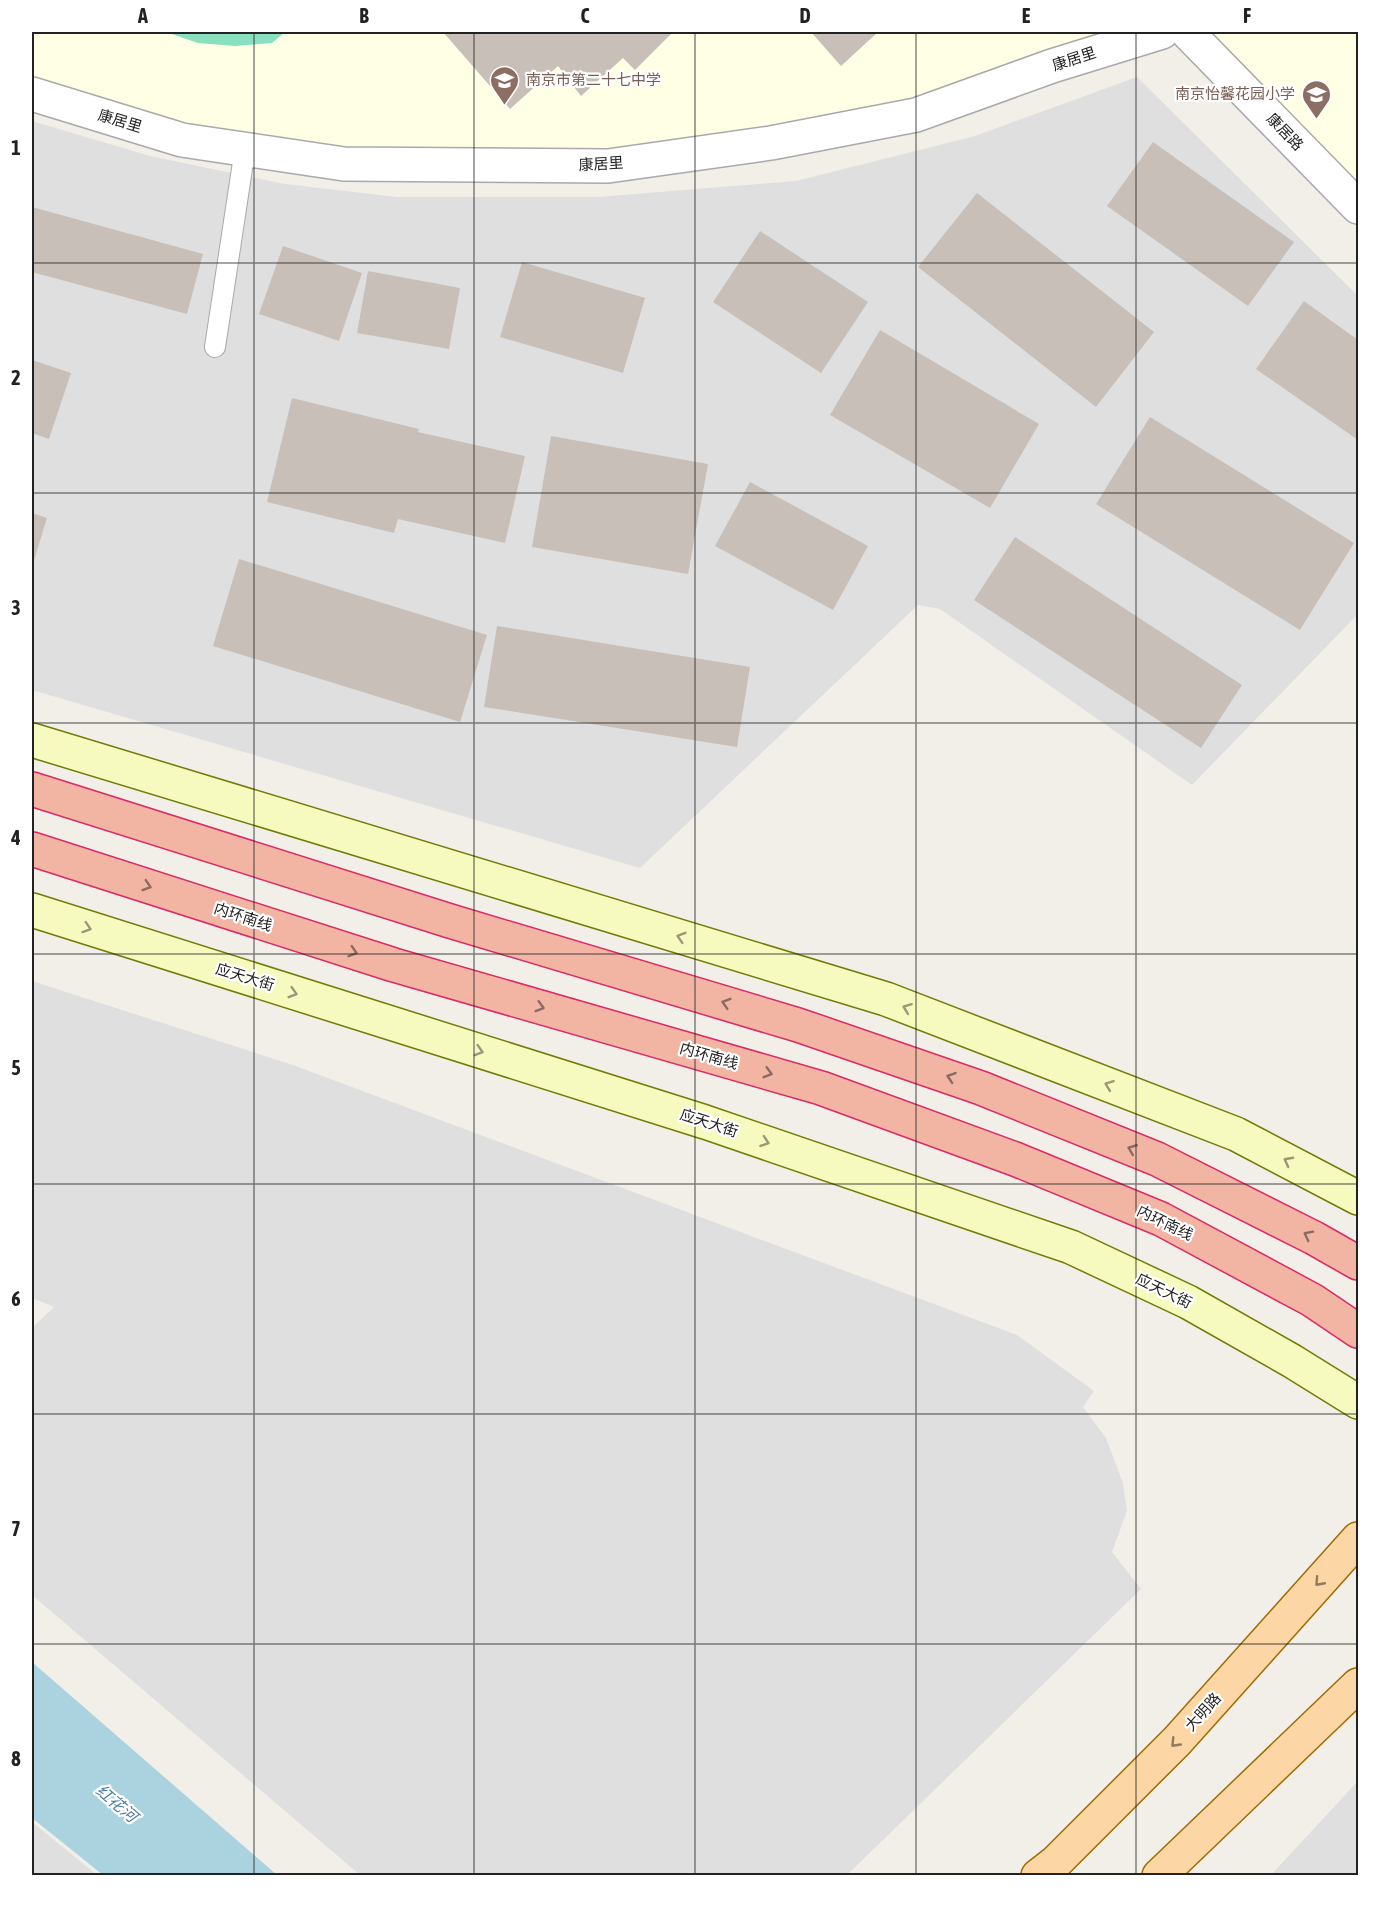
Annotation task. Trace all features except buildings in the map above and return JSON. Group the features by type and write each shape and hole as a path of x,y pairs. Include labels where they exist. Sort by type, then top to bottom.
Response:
{"highway":[{"path":"32,789 450,921 798,1024 981,1088 1157,1159 1359,1263"},
{"name":"内环南线","path":"32,849 394,965 820,1088 983,1147 1161,1219 1312,1300 1359,1331"}],"main road":[{"path":"32,740 886,999 1236,1134 1359,1198"},
{"name":"应天大街","path":"32,910 705,1122 1071,1247 1188,1302 1292,1360 1359,1402"},
{"name":"大明路","path":"1038,1875 1056,1862 1177,1741 1359,1539"},
{"path":"1159,1875 1359,1684"}],"street":[{"name":"康居里","path":"32,94 182,140 344,164 608,166 771,143 915,115 1052,66 1162,32"},
{"name":"康居路","path":"1187,32 1359,207"}],"lane":[{"path":"215,347 245,149"}],"shaded area":[{"name":"南京市第二十七中学","path":"32,32 1162,32 771,143 344,164 32,94"},
{"name":"南京怡馨花园小学","path":"1187,32 1358,32 1358,207"},
{"path":"1137,77 1358,296 1358,614 1192,785 940,609 918,605 640,868 32,690 32,121 150,156 285,184 397,197 598,197 796,181 975,136"},
{"path":"32,981 293,1065 1017,1335 1094,1391 1083,1407 1106,1438 1123,1483 1127,1511 1112,1552 1141,1589 847,1875 360,1875 32,1595 32,1328 54,1307 32,1298"},
{"path":"1358,1781 1358,1875 1271,1875"},
{"path":"32,1822 97,1875 32,1875"}],"green space":[{"path":"166,32 285,32 272,43 235,46 198,43"}],"water":[{"name":"红花河","path":"32,1662 277,1875 103,1875 32,1818"}],"place":[{"name":"南京市第二十七中学","path":"505,106"},
{"name":"南京怡馨花园小学","path":"1316,120"}]}
